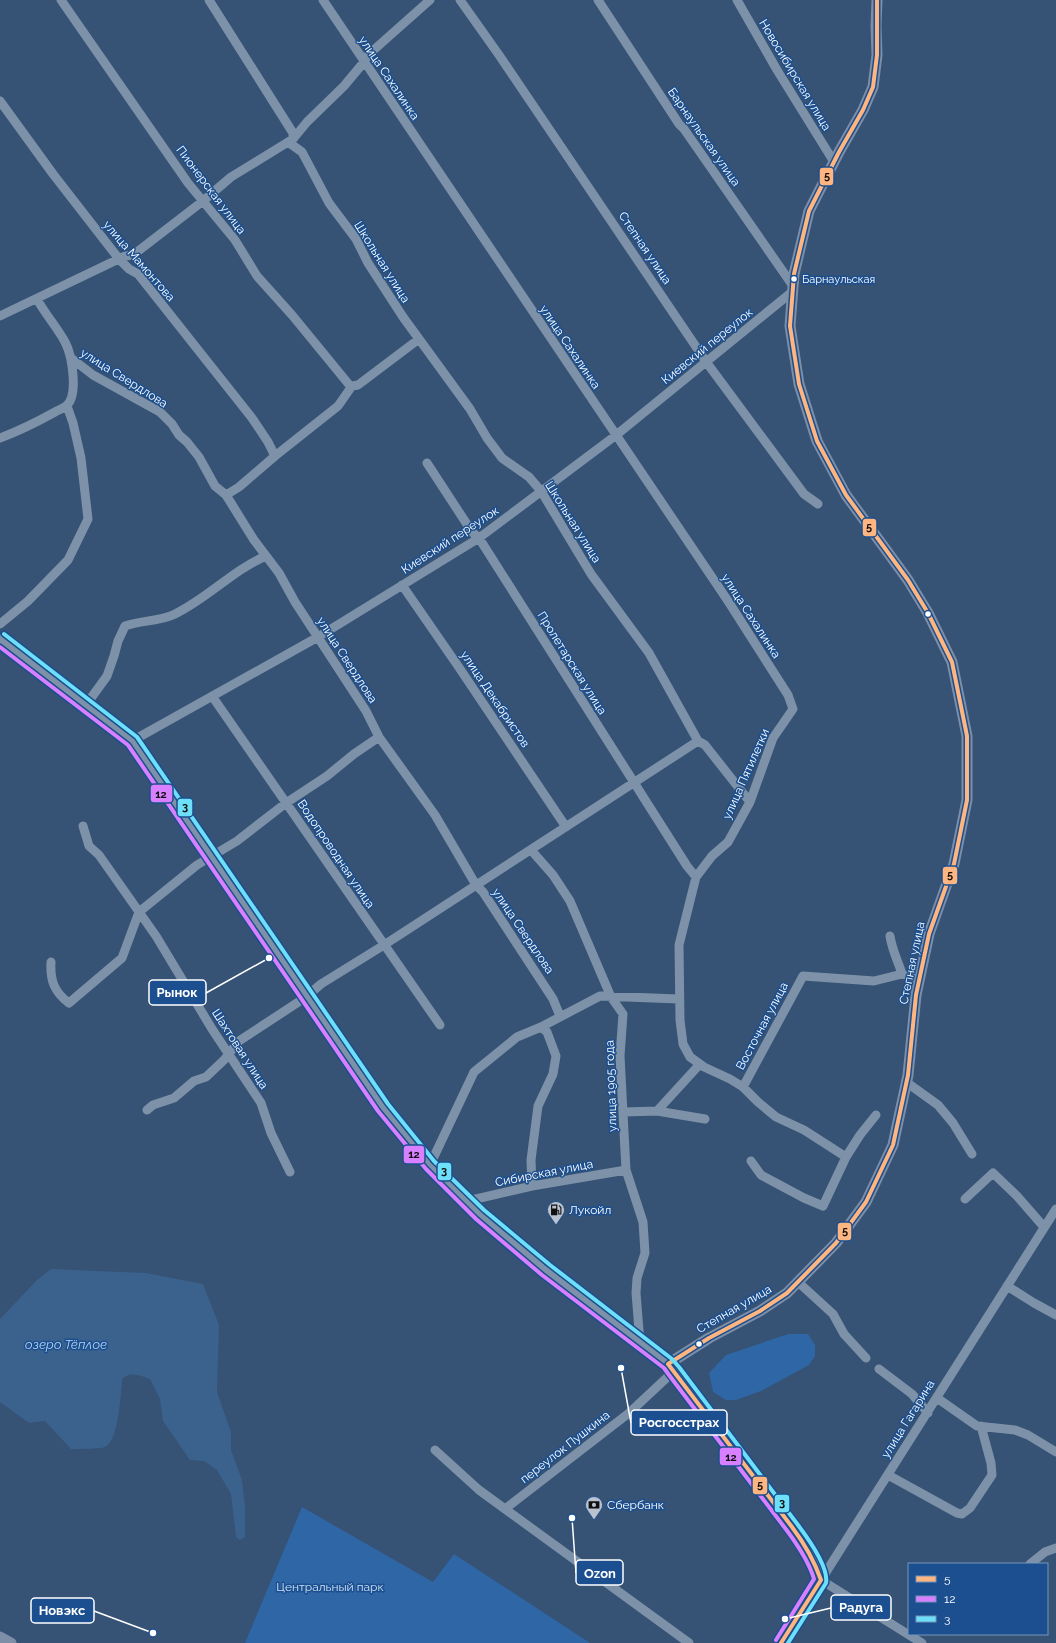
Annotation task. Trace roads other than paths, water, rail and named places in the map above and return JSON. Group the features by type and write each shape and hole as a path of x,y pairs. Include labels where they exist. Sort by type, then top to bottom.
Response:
{"main road":[{"name":"Степная улица","path":"671,1368 709,1338 760,1311 787,1293 836,1244 866,1202 893,1144 906,1082 916,995 929,934 954,864 967,800 968,736 952,662 928,613 908,580 846,495 817,441 799,384 790,326 794,274 809,211 863,110 873,86 877,55 877,0"},
{"path":"671,1368 802,1541 817,1564 821,1580"},
{"name":"улица Гагарина","path":"781,1643 821,1580"},
{"path":"0,1637 11,1643"}],"street":[{"name":"Пионерская улица","path":"61,0 188,183 235,240 257,276 292,315 351,387"},
{"name":"Школьная улица","path":"209,0 293,133 291,140 302,152 329,203 356,240 402,317 470,409 487,438 502,458 529,478 541,491 592,574 649,653 698,741 705,745 750,802"},
{"name":"улица Сахалинка","path":"322,0 615,436 728,601 788,695 793,709"},
{"path":"0,316 125,256 133,255 203,201 231,177 291,140 344,86 368,55 430,0"},
{"name":"Степная улица","path":"460,0 500,55 707,363 804,494 818,504"},
{"name":"Барнаульская улица","path":"598,0 679,124 684,129 793,289"},
{"name":"Новосибирская улица","path":"737,0 777,70 834,162"},
{"name":"улица Мамонтова","path":"0,101 53,174 119,259 129,269 138,274 247,411 268,442 275,456"},
{"name":"Киевский переулок","path":"132,741 318,637 479,538 615,436 707,363 793,289"},
{"path":"0,438 24,429 66,406 71,397 74,381 71,358 65,342 37,299"},
{"path":"226,495 239,487 338,406 351,387 358,385 419,339"},
{"name":"улица Свердлова","path":"71,358 93,375 160,412 172,424 179,436 187,442 199,457 215,486 226,495 254,540 279,573 295,602 366,711 379,737 435,815 476,885 483,892 553,999 560,1016"},
{"path":"0,624 28,601 68,560 85,529 88,519 81,458 73,423 66,406"},
{"name":"Пролетарская улица","path":"427,463 472,532 479,538 633,783 687,866 696,877"},
{"path":"86,705 107,676 118,641 125,626 137,622 148,622 174,615 193,604 252,562 266,556"},
{"name":"улица Декабристов","path":"402,585 566,827"},
{"path":"0,639 132,741 383,1108 430,1165 467,1201 546,1270 671,1368"},
{"name":"Водопроводная улица","path":"212,696 440,1025"},
{"name":"улица Пятилетки","path":"702,1066 690,1057 683,1044 679,998 679,945 696,877 712,856 728,842 750,802 773,738 793,709"},
{"path":"51,962 50,977 61,997 69,1003 122,958 139,912 197,865 237,841 286,803 327,776 354,754 379,737"},
{"path":"147,1110 153,1105 174,1098 194,1081 206,1077 239,1041 306,997 321,984 384,945 698,741"},
{"name":"Шахтовая улица","path":"83,826 89,846 99,855 156,936 212,1030 261,1103 271,1133 290,1172"},
{"name":"улица 1905 года","path":"531,850 554,874 570,901 611,997 623,1014 620,1056 626,1170 643,1222 645,1253 637,1278 636,1293 640,1343"},
{"path":"890,936 892,948 898,959 902,974"},
{"name":"Восточная улица","path":"743,1087 803,976 874,980 902,974 920,979"},
{"path":"430,1165 474,1072 517,1037 541,1027 600,996 679,998"},
{"path":"532,1186 531,1160 538,1106 553,1074 556,1056 547,1032 541,1027"},
{"path":"657,1111 702,1066 743,1087 776,1117 804,1130 846,1156"},
{"path":"906,1082 938,1105 953,1123 972,1154"},
{"path":"624,1112 657,1111 705,1119"},
{"path":"751,1161 761,1175 804,1198 823,1206 846,1156 876,1115"},
{"name":"Сибирская улица","path":"467,1201 532,1186 626,1170"},
{"path":"965,1199 993,1173 1017,1196 1044,1227"},
{"name":"улица Гагарина","path":"821,1580 1056,1209"},
{"path":"798,1282 833,1314 844,1334 866,1358"},
{"path":"1007,1286 1056,1315"},
{"name":"переулок Пушкина","path":"505,1509 629,1413 671,1368"},
{"path":"879,1370 912,1394 928,1413"},
{"path":"937,1398 976,1426 1015,1430 1028,1435 1056,1452"},
{"path":"888,1475 957,1513 962,1514 970,1508 992,1475 991,1463 980,1426"},
{"path":"435,1450 479,1490 689,1643"},
{"path":"1031,1563 1045,1552 1056,1548"},
{"path":"821,1580 908,1634"},
{"path":"909,1635 922,1643"}],"water":[{"name":"озеро Тёплое","path":"51,1269 146,1273 203,1284 219,1325 217,1392 231,1432 231,1450 242,1480 245,1507 245,1537 240,1540 236,1537 231,1494 217,1470 204,1461 190,1460 163,1421 160,1399 150,1379 132,1374 122,1379 120,1405 116,1426 110,1443 102,1448 71,1449 45,1421 29,1423 0,1402 0,1319 37,1280"}],"place":[{"name":"Барнаульская","path":"794,279"},
{"name":"Рынок","path":"269,958"},
{"name":"Лукойл","path":"556,1225"},
{"name":"Росгосстрах","path":"621,1368"},
{"name":"Ozon","path":"572,1518"},
{"name":"Сбербанк","path":"594,1520"},
{"name":"Радуга","path":"785,1619"},
{"name":"Новэкс","path":"153,1633"}],"park label":[{"name":"Центральный парк","path":"330,1587"}]}
